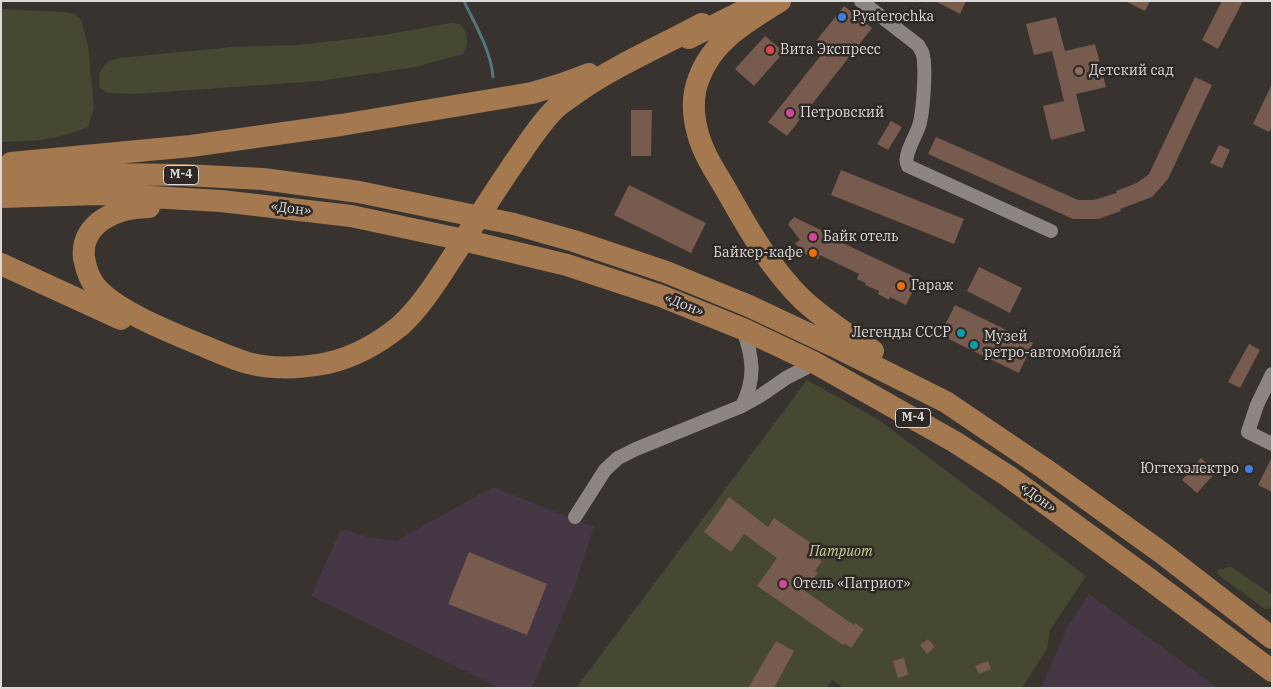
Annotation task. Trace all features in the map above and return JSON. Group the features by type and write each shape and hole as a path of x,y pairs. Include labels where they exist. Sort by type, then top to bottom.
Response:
{"highway":[{"path":"518,162 563,112 596,87 636,64 763,1"},
{"path":"780,1 734,31 724,40 704,67 698,80 694,104 700,142 746,225 781,276 803,300 843,332 917,380 946,402"},
{"path":"1,164 210,143 351,124 532,92 590,74 663,38 702,24 592,82 558,106 542,124 417,320 392,343 373,354 345,366 312,374 287,377 260,375 226,365 170,342 1,264"},
{"name":"«Дон»","path":"1,177 165,174 263,179 359,192 514,224 574,241 666,272 749,306 946,402 1155,547 1272,638"},
{"name":"«Дон»","path":"1,197 99,194 221,201 351,216 558,263 661,296 743,330 815,363 934,429 1008,476 1272,671"},
{"path":"221,201 209,207 133,207 103,218 94,226 85,242 86,269 94,286 108,299 132,313 190,340 247,363 286,368 310,366 342,359 385,337 400,325 447,272"}],"street":[{"path":"861,1 918,45 922,51 922,114 906,160 908,166 1051,232"},
{"path":"742,406 748,392 752,374 750,353 743,330"},
{"path":"576,517 605,470 618,458 742,406 786,378 815,363"},
{"path":"1272,374 1257,404 1248,432 1272,444"}],"shaded area":[{"path":"493,487 594,527 573,591 532,688 500,688 311,596 341,529 368,537 396,541"},
{"path":"1089,594 1218,688 1041,688 1068,626"}],"green space":[{"path":"1,9 65,12 76,14 81,20 88,45 94,108 88,127 46,139 1,142"},
{"path":"451,23 460,24 465,31 467,42 463,54 416,67 319,81 134,94 108,93 100,88 99,77 102,68 114,59 232,47 298,45 378,36"},
{"name":"Патриот","path":"807,380 879,420 1086,576 1050,630 1047,649 1022,688 844,688 832,680 827,688 576,688"},
{"path":"1229,567 1272,595 1272,604 1269,609 1265,609 1217,574 1218,570"}],"building":[{"path":"935,1 966,1 960,14"},
{"path":"1125,1 1150,1 1145,11"},
{"path":"1222,1 1243,1 1218,49 1202,40"},
{"path":"844,6 872,28 787,136 768,122 826,49 816,41"},
{"name":"Детский сад","path":"1056,17 1065,51 1095,44 1106,87 1076,94 1085,131 1051,140 1043,106 1064,101 1052,51 1034,55 1026,24"},
{"path":"765,36 784,52 754,86 735,69"},
{"path":"1195,77 1212,85 1168,179 1152,197 1098,219 1073,219 928,154 936,137 1078,200 1094,200 1117,193 1116,191 1137,183 1149,174"},
{"path":"1272,84 1272,127 1269,132 1253,124"},
{"path":"631,110 652,110 651,156 631,156"},
{"path":"891,121 902,127 888,150 877,144"},
{"path":"1219,145 1230,150 1222,168 1210,163"},
{"path":"841,170 964,219 954,244 831,195"},
{"path":"629,185 706,223 691,253 614,215"},
{"path":"794,217 829,234 828,236 919,279 906,305 890,297 889,300 878,294 879,291 857,279 859,274 820,255 818,259 805,254 795,243 800,240 788,224"},
{"path":"979,267 1022,288 1010,313 967,291"},
{"path":"955,305 1033,343 1019,373 940,335"},
{"path":"1249,344 1260,350 1240,388 1228,382"},
{"path":"1272,457 1272,492 1258,485"},
{"path":"1201,458 1216,472 1197,493 1182,480"},
{"name":"Отель «Патриот»","path":"729,497 768,527 774,518 814,545 809,552 822,561 815,571 818,573 805,591 854,625 855,623 864,629 851,648 844,643 843,645 757,586 777,558 744,534 731,552 704,532"},
{"path":"469,552 547,584 527,635 448,604"},
{"path":"928,639 935,647 927,654 920,645"},
{"path":"776,641 794,651 774,688 748,688"},
{"path":"904,658 908,675 898,678 893,661"},
{"path":"988,661 991,669 979,674 975,666"}],"waterway":[{"path":"464,1 486,47 493,77"}],"place":[{"name":"Pyaterochka","path":"842,17"},
{"name":"Вита Экспресс","path":"770,50"},
{"name":"Детский сад","path":"1079,71"},
{"name":"Петровский","path":"790,113"},
{"name":"Байк отель","path":"813,237"},
{"name":"Байкер-кафе","path":"813,253"},
{"name":"Гараж","path":"901,286"},
{"name":"Легенды СССР","path":"961,333"},
{"name":"Музей ретро-автомобилей","path":"974,345"},
{"name":"Югтехэлектро","path":"1249,469"},
{"name":"Отель «Патриот»","path":"783,584"}]}
